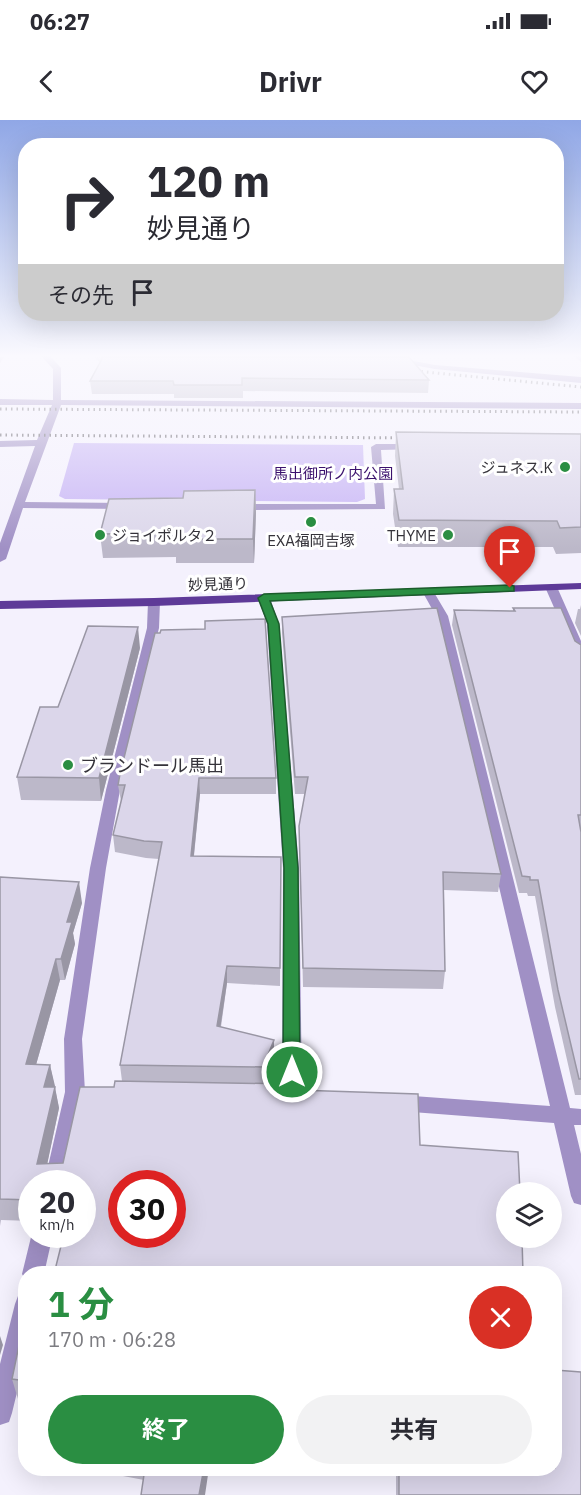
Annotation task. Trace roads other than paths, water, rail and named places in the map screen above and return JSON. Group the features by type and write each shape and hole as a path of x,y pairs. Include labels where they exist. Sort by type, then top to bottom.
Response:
{"main road":[{"name":"妙見通り","path":"0,604 154,602 581,586"}],"street":[{"path":"0,560 50,420"},
{"path":"0,444 40,443"},
{"path":"227,507 381,507 376,447 422,447"},
{"path":"19,505 132,506"},
{"path":"551,587 581,655"},
{"path":"428,591 442,616 571,1117 581,1196"},
{"path":"264,598 273,624 291,868 292,1095"},
{"path":"57,1170 75,1092 73,1039 98,868 113,790 153,628 154,602"},
{"path":"75,1092 98,1093"},
{"path":"269,1095 315,1097"},
{"path":"386,1102 571,1117"},
{"path":"35,1266 39,1248"},
{"path":"0,1413 18,1338"}],"railway":[{"path":"0,435 413,438"}],"place":[{"name":"ジュネス.K","path":"565,467"},
{"name":"EXA福岡吉塚","path":"311,522"},
{"name":"ジョイポルタ２","path":"100,535"},
{"name":"THYME","path":"448,535"},
{"name":"ブランドール馬出","path":"68,765"}],"park label":[{"name":"馬出御所ノ内公園","path":"333,473"}]}
